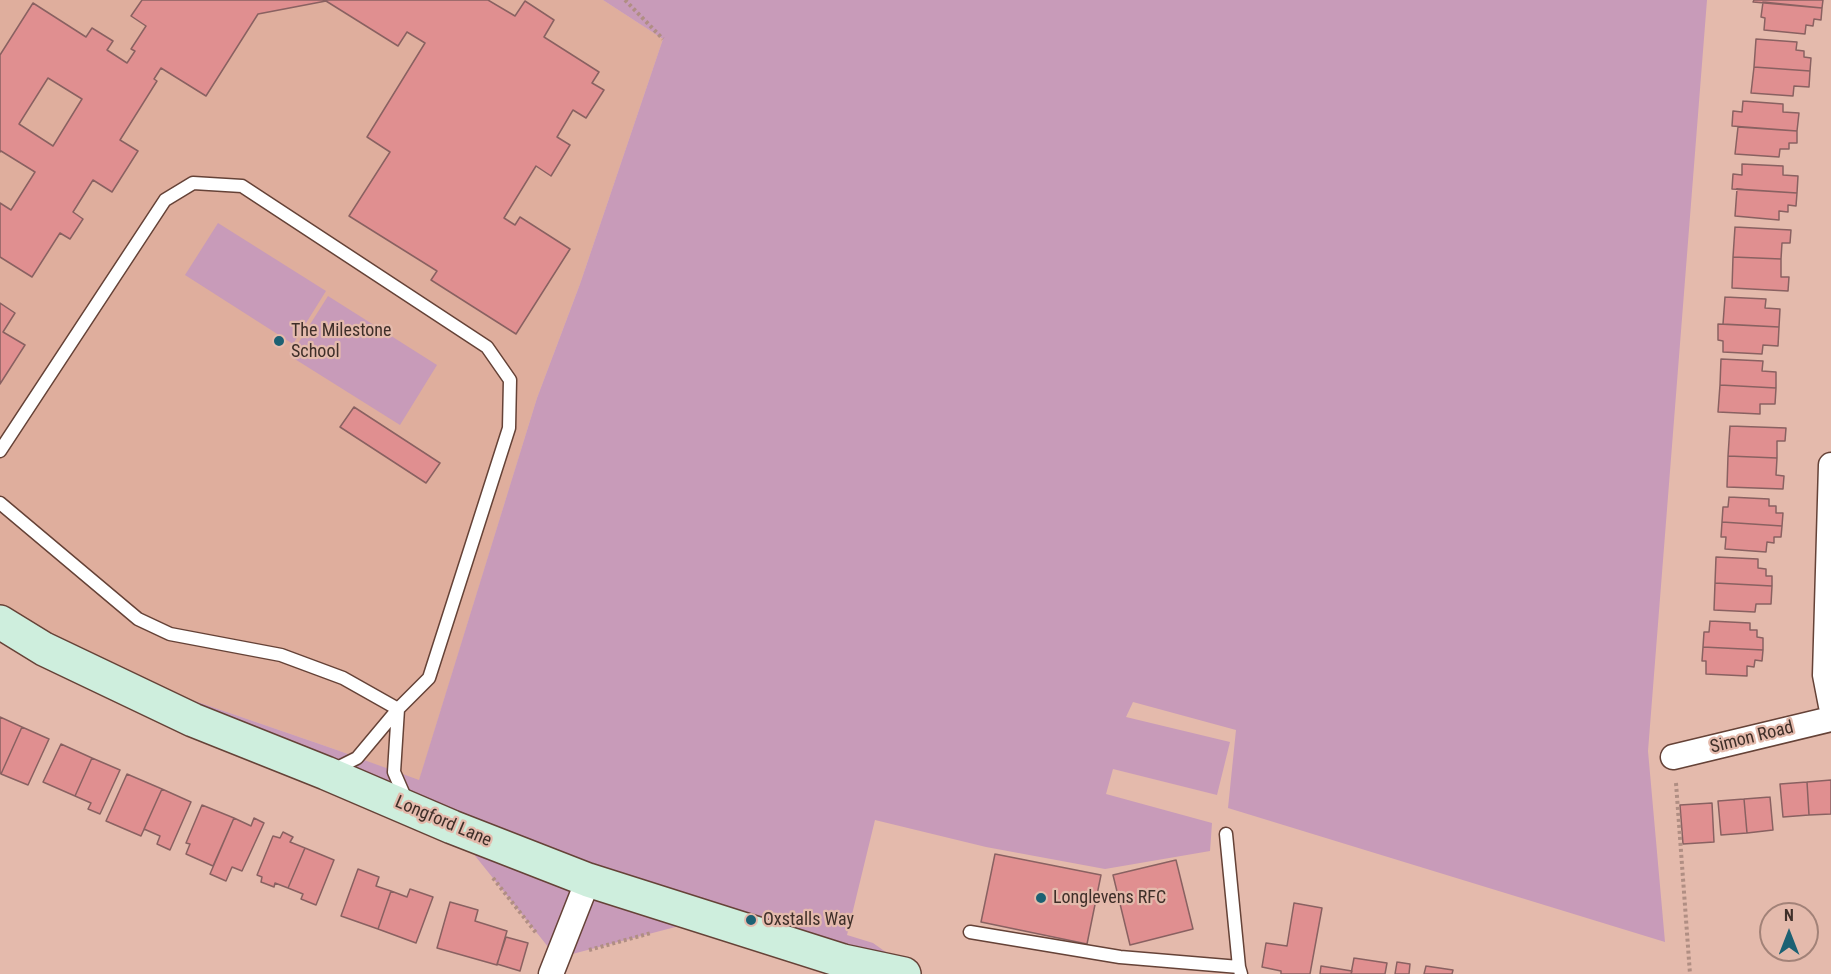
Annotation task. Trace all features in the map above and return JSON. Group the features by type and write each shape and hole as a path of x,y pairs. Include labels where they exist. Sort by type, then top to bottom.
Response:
{"street":[{"path":"1831,465 1825,675 1831,706"},
{"name":"Longford Lane","path":"0,622 44,649 193,720 588,880 843,961 904,974"},
{"name":"Simon Road","path":"1673,757 1831,719"},
{"path":"551,974 588,880"}],"lane":[{"path":"0,451 165,200 193,183 242,186 487,347 510,380 509,428 429,678 398,709 357,758 326,773"},
{"path":"0,503 138,620 170,634 281,655 343,678 398,709"},
{"path":"398,709 394,772 410,808"},
{"path":"970,932 1120,957 1240,971 1226,834"}],"path":[{"path":"626,0 663,39"},
{"path":"1673,757 1690,974"}],"shaded area":[{"name":"The Milestone School","path":"0,0 603,0 663,39 580,284 537,398 419,781 334,749 44,649 0,622"},
{"path":"603,0 1707,0 1648,751 1665,942 1228,808 1236,730 1133,702 1126,717 1230,742 1217,795 1113,769 1106,794 1212,823 1210,851 1105,869 986,847 875,820 847,935 873,943 917,974 706,919 557,958 452,827 44,649 419,780 537,398 580,284 663,39"},
{"path":"218,223 326,291 293,344 185,275"},
{"path":"328,296 437,365 400,425 290,356"}],"building":[{"path":"142,0 488,0 515,16 525,1 554,20 544,37 599,72 592,83 604,90 586,118 573,110 557,137 570,145 551,176 536,166 504,218 515,225 520,217 570,249 516,334 431,280 437,271 349,216 390,152 367,137 425,43 407,32 398,46 326,1 258,14 206,96 161,68 154,79 157,81 120,140 138,151 112,192 93,180 73,212 83,219 70,239 60,233 32,277 0,257 0,203 11,210 35,172 0,152 0,55 33,3 86,37 92,28 113,41 107,50 127,63 135,51 131,49 146,26 131,16","holes":["48,78 82,99 53,146 19,124"]},
{"path":"1754,0 1823,0 1822,8 1753,2"},
{"path":"1763,2 1822,8 1821,20 1814,19 1813,26 1806,25 1805,34 1764,30 1765,18 1761,17"},
{"path":"1756,39 1797,42 1796,50 1804,51 1804,57 1811,58 1810,71 1754,67"},
{"path":"1754,67 1810,71 1809,87 1794,86 1793,96 1751,93"},
{"path":"1743,101 1783,104 1783,112 1799,113 1797,131 1732,126 1733,111 1742,112"},
{"path":"1738,127 1797,131 1797,143 1789,143 1789,149 1780,149 1779,157 1735,154"},
{"path":"1742,164 1783,166 1783,175 1798,176 1797,193 1732,189 1733,174 1742,175"},
{"path":"1737,189 1797,193 1796,206 1788,205 1788,212 1779,211 1779,220 1735,216"},
{"path":"1735,227 1791,230 1790,243 1782,243 1781,259 1733,257"},
{"path":"1733,257 1781,259 1781,277 1789,277 1788,291 1732,288"},
{"path":"1725,297 1766,299 1765,308 1780,309 1779,327 1723,324"},
{"path":"0,303 15,313 3,332 25,345 0,384"},
{"path":"1718,324 1779,327 1778,346 1763,345 1762,354 1723,352 1723,341 1718,340"},
{"path":"1721,359 1763,361 1762,371 1776,372 1776,388 1720,385"},
{"path":"1720,385 1776,388 1775,404 1760,404 1760,414 1718,412"},
{"path":"354,407 440,463 426,483 340,427"},
{"path":"1730,426 1786,428 1785,441 1777,441 1777,458 1728,456"},
{"path":"1728,456 1777,458 1776,475 1784,476 1783,489 1727,487"},
{"path":"1729,497 1769,499 1769,506 1776,506 1776,513 1783,513 1782,526 1722,522 1723,507 1728,507"},
{"path":"1722,522 1782,526 1781,537 1774,537 1774,543 1767,542 1766,552 1725,549 1726,537 1721,537"},
{"path":"1716,557 1758,559 1758,568 1766,569 1766,576 1772,576 1772,586 1715,583"},
{"path":"1715,583 1772,586 1771,604 1756,604 1755,612 1714,610"},
{"path":"1710,621 1750,623 1750,630 1757,630 1757,637 1763,638 1763,650 1703,647 1704,632 1709,632"},
{"path":"1703,647 1763,650 1762,661 1755,660 1754,667 1747,666 1747,676 1706,674 1706,661 1702,661"},
{"path":"0,717 22,727 1,774 0,773"},
{"path":"22,727 49,739 28,785 1,774"},
{"path":"61,744 92,758 75,796 43,782"},
{"path":"92,758 120,770 100,814 88,809 91,803 75,796"},
{"path":"127,774 162,789 141,836 106,821"},
{"path":"1831,780 1831,814 1809,815 1807,782"},
{"path":"1807,782 1809,815 1783,817 1780,784"},
{"path":"162,789 191,802 170,850 157,844 160,836 144,829"},
{"path":"1770,797 1773,830 1747,833 1744,799"},
{"path":"1744,799 1747,833 1721,835 1718,801"},
{"path":"1712,803 1714,842 1683,844 1680,805"},
{"path":"202,805 234,818 213,866 186,854 190,844 186,843"},
{"path":"234,818 251,826 254,818 264,823 242,871 232,867 226,881 210,874"},
{"path":"283,832 293,837 290,842 305,848 288,888 275,883 274,887 261,882 262,877 257,875 273,836 280,838"},
{"path":"305,848 334,860 316,905 301,899 303,894 288,888"},
{"name":"Longlevens RFC","path":"995,854 1101,875 1087,944 981,922"},
{"path":"1176,860 1193,929 1130,945 1113,875"},
{"path":"358,869 379,877 376,886 391,891 378,929 341,916"},
{"path":"410,889 433,897 416,943 378,929 391,891 407,897"},
{"path":"450,902 478,910 475,921 507,931 497,965 437,948"},
{"path":"1294,903 1322,908 1310,974 1281,974 1281,971 1262,967 1266,943 1287,946"},
{"path":"506,937 528,943 520,971 497,964"},
{"path":"1354,958 1387,963 1385,974 1351,974"},
{"path":"1397,962 1410,964 1409,974 1395,974"},
{"path":"1321,966 1352,971 1351,974 1320,974"},
{"path":"1426,966 1453,970 1452,974 1424,974"}],"place":[{"name":"The Milestone School","path":"279,341"},
{"name":"Longlevens RFC","path":"1041,898"},
{"name":"Oxstalls Way","path":"751,920"}]}
